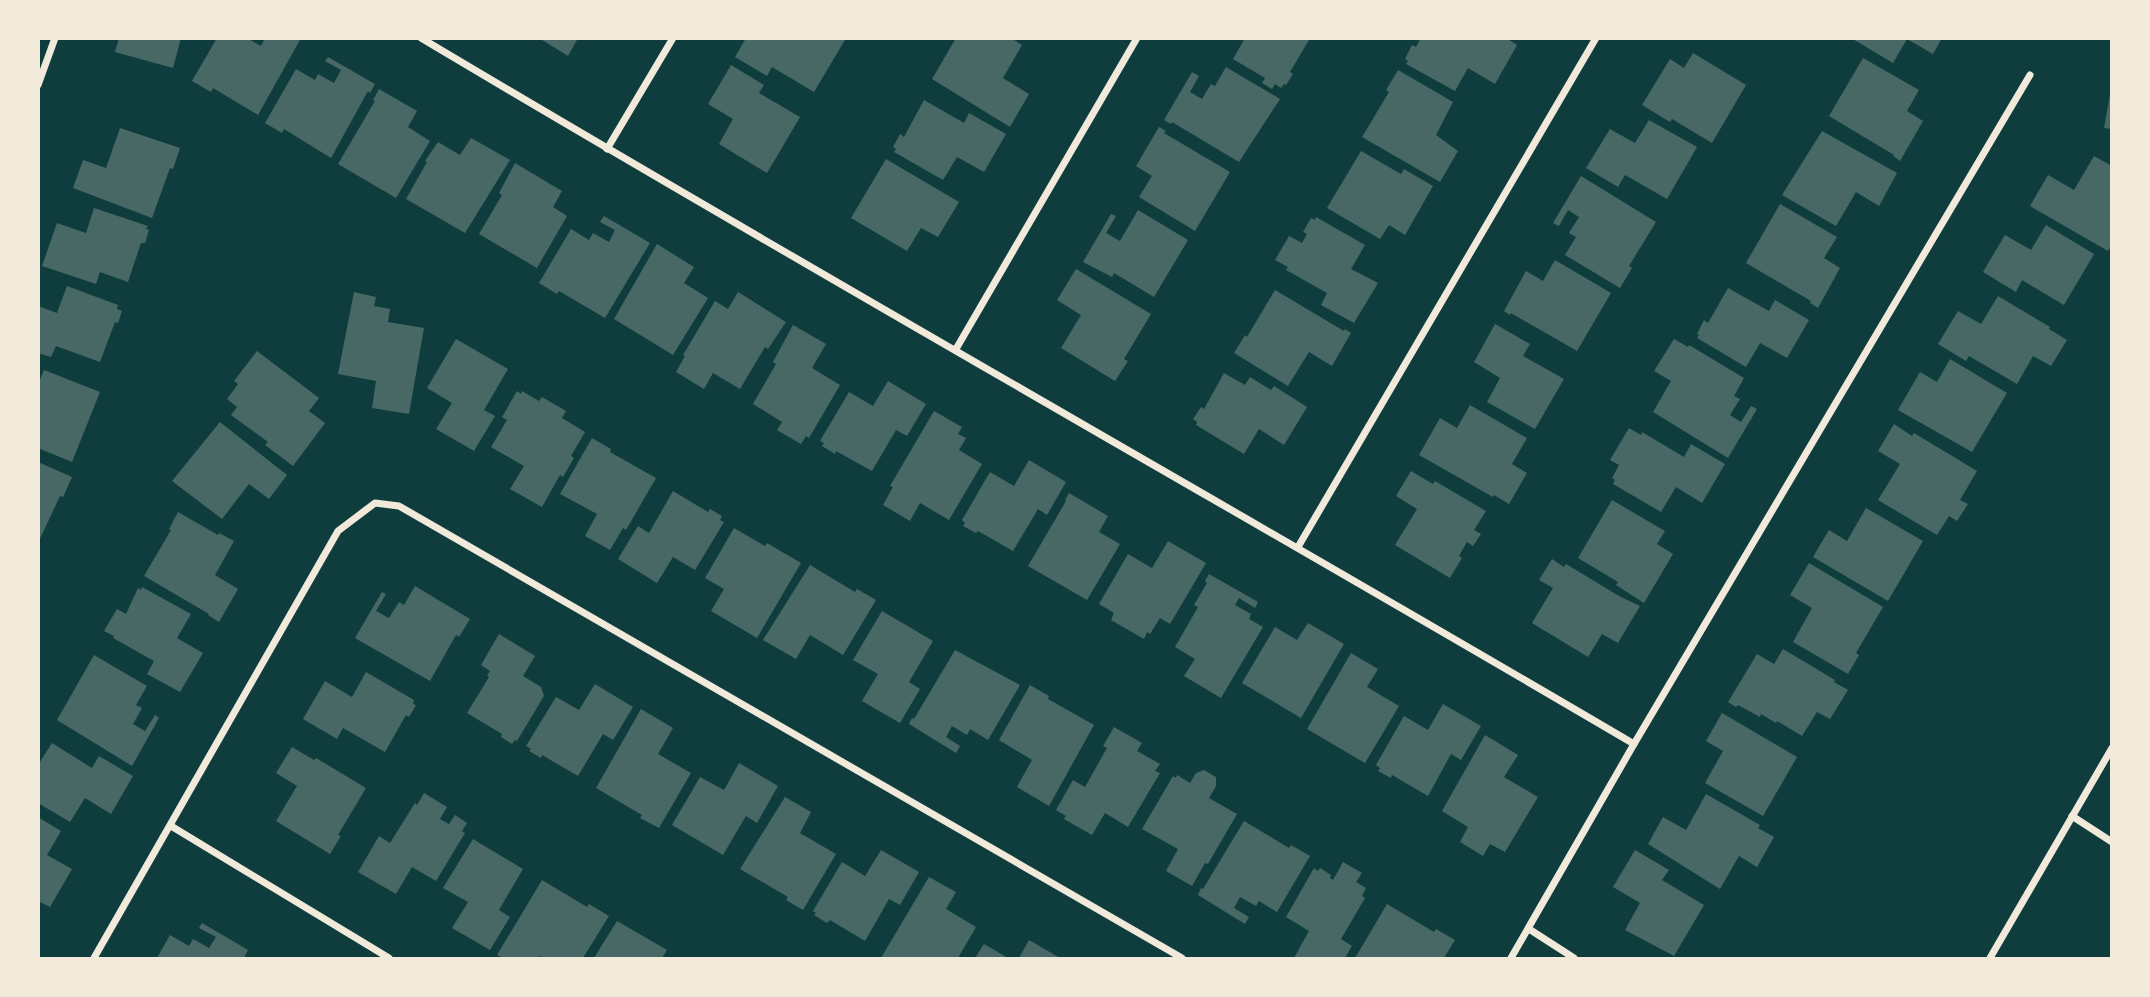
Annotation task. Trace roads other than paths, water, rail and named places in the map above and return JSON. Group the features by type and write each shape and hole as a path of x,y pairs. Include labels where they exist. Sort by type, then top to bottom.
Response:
{"street":[{"path":"38,85 55,38"},
{"path":"421,38 607,149 1634,744"},
{"path":"607,149 673,38"},
{"path":"956,349 1137,38"},
{"path":"1298,547 1596,38"},
{"path":"1511,958 1634,744 2030,75"},
{"path":"94,958 338,531 374,503 398,506 1182,958"},
{"path":"1990,958 2112,748"},
{"path":"2072,816 2112,842"},
{"path":"171,827 389,958"},
{"path":"1529,929 1574,958"}]}
